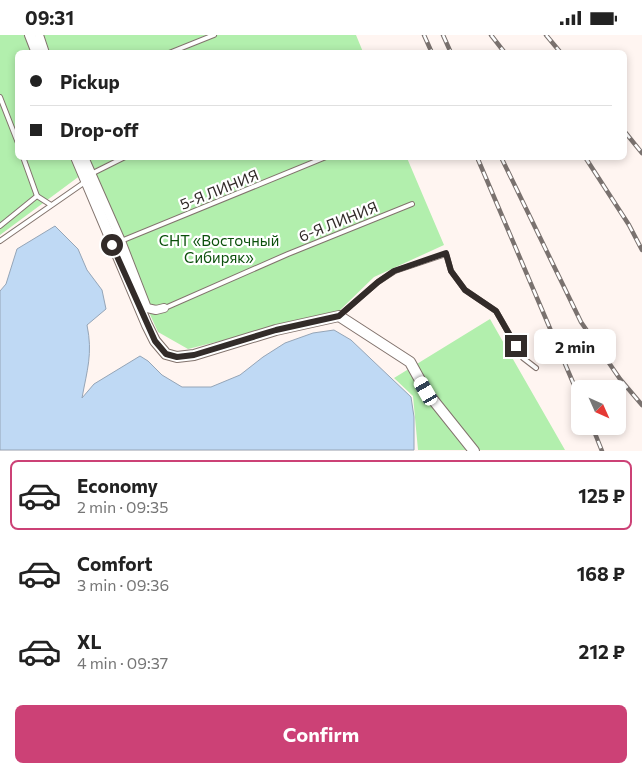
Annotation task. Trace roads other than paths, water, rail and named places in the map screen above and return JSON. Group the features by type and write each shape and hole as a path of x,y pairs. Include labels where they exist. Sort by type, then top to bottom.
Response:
{"street":[{"path":"30,35 36,50"},
{"path":"39,35 44,50"},
{"path":"78,160 121,241 147,308 156,310 164,308"},
{"path":"85,160 88,178 155,341 166,354 177,357 194,355 276,330 339,316 410,362 426,391 474,451"}],"lane":[{"path":"176,50 214,35"},
{"path":"0,97 15,135"},
{"path":"24,160 38,196 51,205"},
{"path":"0,241 88,178 120,160"},
{"name":"5-Я ЛИНИЯ","path":"121,241 319,160"},
{"path":"0,226 38,196"},
{"name":"6-Я ЛИНИЯ","path":"164,308 288,254 412,204"},
{"path":"339,316 378,282 394,271 446,253 451,271 465,290 496,311 523,358 536,368"}],"water":[{"path":"55,226 78,249 87,270 102,290 106,309 87,325 89,353 82,398 94,384 140,356 162,375 182,387 211,387 240,375 285,343 313,333 334,330 351,340 411,397 414,417 414,450 0,450 0,291 6,284 17,249"}],"railway":[{"path":"424,35 431,50"},
{"path":"443,35 450,50"},
{"path":"491,35 503,50"},
{"path":"546,35 558,50"},
{"path":"627,134 642,153"},
{"path":"478,160 572,380"},
{"path":"502,160 581,322 620,379 642,405"},
{"path":"587,160 629,225 642,250"},
{"path":"596,435 602,451"}],"park label":[{"name":"СНТ «Восточный Сибиряк»","path":"219,248"}]}
